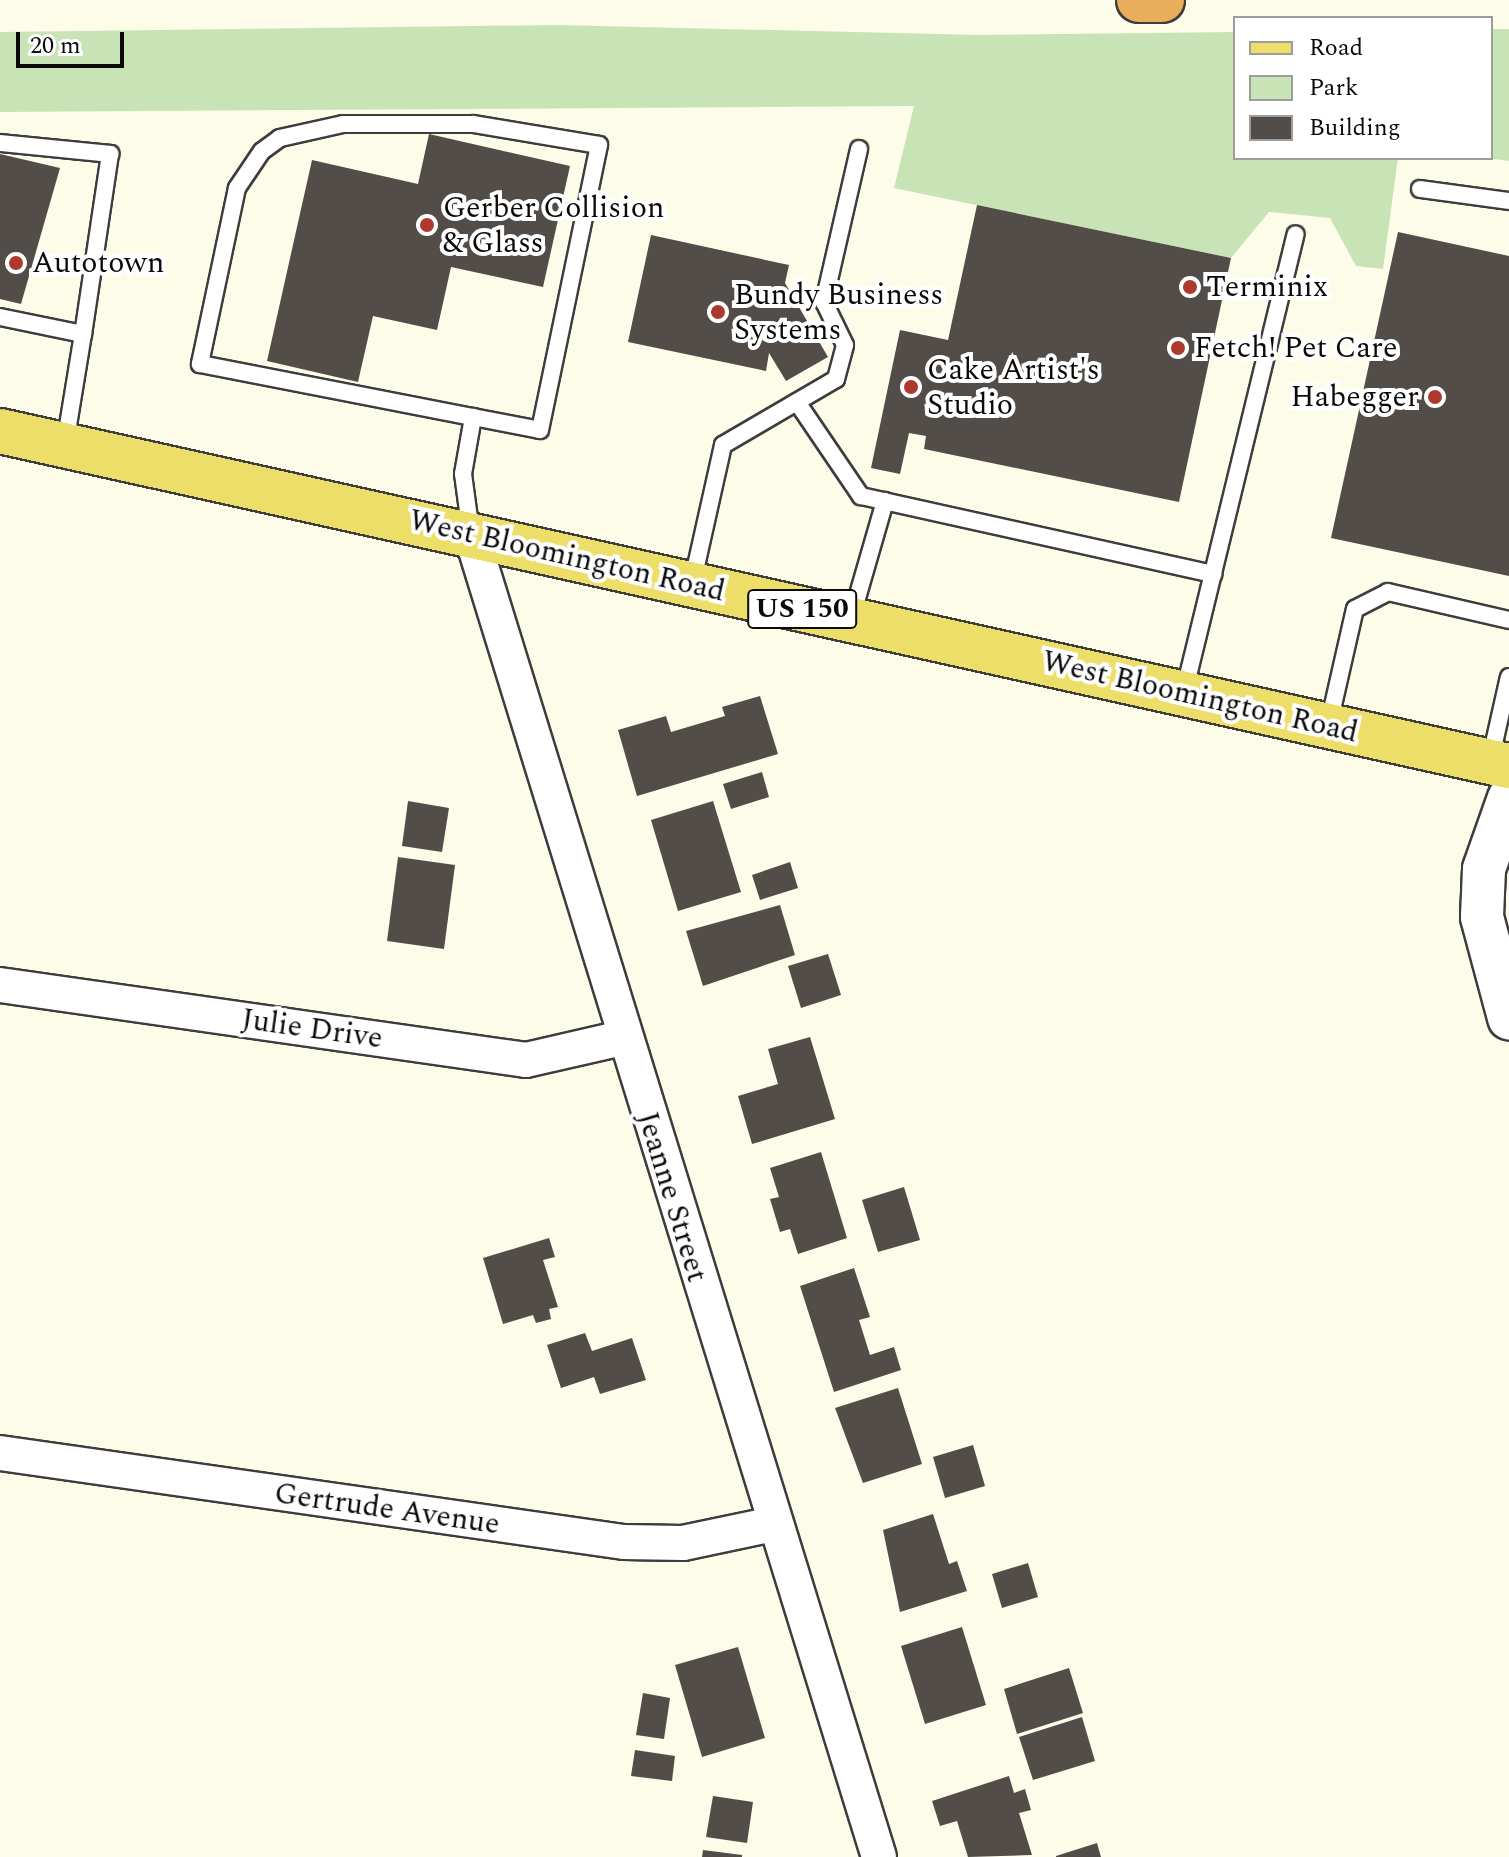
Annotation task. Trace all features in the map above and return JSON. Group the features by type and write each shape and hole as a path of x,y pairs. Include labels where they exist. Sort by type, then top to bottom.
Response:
{"highway":[{"path":"1139,0 1162,0"}],"main road":[{"name":"West Bloomington Road","path":"0,431 1328,726 1502,775"}],"street":[{"name":"Jeanne Street","path":"471,534 622,1038 879,1857"},
{"path":"1502,775 1484,869 1482,917 1509,1018"},
{"name":"Julie Drive","path":"0,985 526,1060 622,1038"},
{"name":"Gertrude Avenue","path":"0,1453 624,1542 683,1543 774,1524"}],"lane":[{"path":"343,124 473,124 599,145 540,430 473,417 200,364 237,188 246,165 262,151 280,138 343,124"},
{"path":"0,143 110,154 65,445"},
{"path":"691,585 723,445 836,379 845,345 824,302 859,149"},
{"path":"1420,189 1509,201"},
{"path":"1183,694 1296,234"},
{"path":"0,317 83,334"},
{"path":"797,402 861,496 1213,574"},
{"path":"471,534 463,474 473,417"},
{"path":"851,619 885,501"},
{"path":"1328,726 1355,609 1388,592 1509,620"},
{"path":"1502,775 1509,677"}],"green space":[{"path":"558,25 979,35 1233,32 1233,160 1398,160 1383,269 1356,266 1330,218 1269,212 1231,258 894,188 914,106 0,112 0,32"},
{"path":"1493,29 1509,29 1509,161 1493,159"}],"building":[{"name":"Gerber Collision & Glass","path":"429,134 570,166 543,287 451,267 437,330 373,316 358,382 267,361 312,160 418,184"},
{"name":"Autotown","path":"0,154 60,168 21,304 0,299"},
{"path":"977,205 1231,258 1179,502 924,449 926,436 909,433 900,474 871,468 900,330 948,340"},
{"name":"Habegger","path":"1398,232 1509,256 1509,576 1331,538"},
{"name":"Bundy Business Systems","path":"651,235 789,265 785,283 828,357 786,381 769,353 766,371 628,342"},
{"path":"760,696 778,754 637,796 618,730 666,716 671,732 725,716 722,707"},
{"path":"762,772 769,797 731,809 723,784"},
{"path":"408,801 449,808 442,852 402,846"},
{"path":"713,801 741,892 678,911 651,820"},
{"path":"398,857 455,865 444,949 387,941"},
{"path":"790,862 798,888 760,900 752,875"},
{"path":"780,905 795,955 703,986 686,931"},
{"path":"828,954 841,995 801,1008 788,966"},
{"path":"810,1037 835,1119 752,1144 738,1096 778,1084 768,1049"},
{"path":"821,1152 847,1238 798,1254 790,1229 780,1232 770,1199 779,1197 770,1168"},
{"path":"904,1187 920,1240 878,1252 862,1200"},
{"path":"549,1238 555,1257 543,1260 558,1307 549,1309 551,1319 536,1323 533,1315 503,1324 483,1258"},
{"path":"854,1268 870,1317 859,1320 870,1355 894,1347 901,1370 834,1392 800,1286"},
{"path":"585,1333 592,1351 632,1338 646,1380 600,1394 594,1377 561,1388 547,1345"},
{"path":"898,1388 922,1464 863,1483 835,1408"},
{"path":"973,1445 985,1486 945,1498 933,1457"},
{"path":"933,1514 949,1564 957,1561 967,1591 900,1612 883,1530"},
{"path":"1028,1563 1038,1597 1002,1608 992,1574"},
{"path":"962,1627 986,1705 925,1724 901,1646"},
{"path":"738,1647 765,1738 702,1757 675,1665"},
{"path":"1069,1668 1083,1713 1017,1734 1004,1689"},
{"path":"643,1693 670,1698 664,1739 636,1735"},
{"path":"1082,1717 1095,1761 1033,1780 1019,1737"},
{"path":"635,1750 675,1756 672,1781 631,1776"},
{"path":"1009,1776 1014,1793 1025,1789 1031,1810 1019,1813 1032,1855 968,1857 957,1821 940,1826 932,1801"},
{"path":"713,1796 753,1802 747,1843 706,1837"},
{"path":"1097,1843 1101,1857 1056,1857 1056,1856"},
{"path":"703,1850 742,1855 742,1857 702,1857"}],"place":[{"name":"Gerber Collision & Glass","path":"427,225"},
{"name":"Autotown","path":"16,263"},
{"name":"Terminix","path":"1190,287"},
{"name":"Bundy Business Systems","path":"718,312"},
{"name":"Fetch! Pet Care","path":"1178,348"},
{"name":"Cake Artist's Studio","path":"911,387"},
{"name":"Habegger","path":"1435,397"}]}
